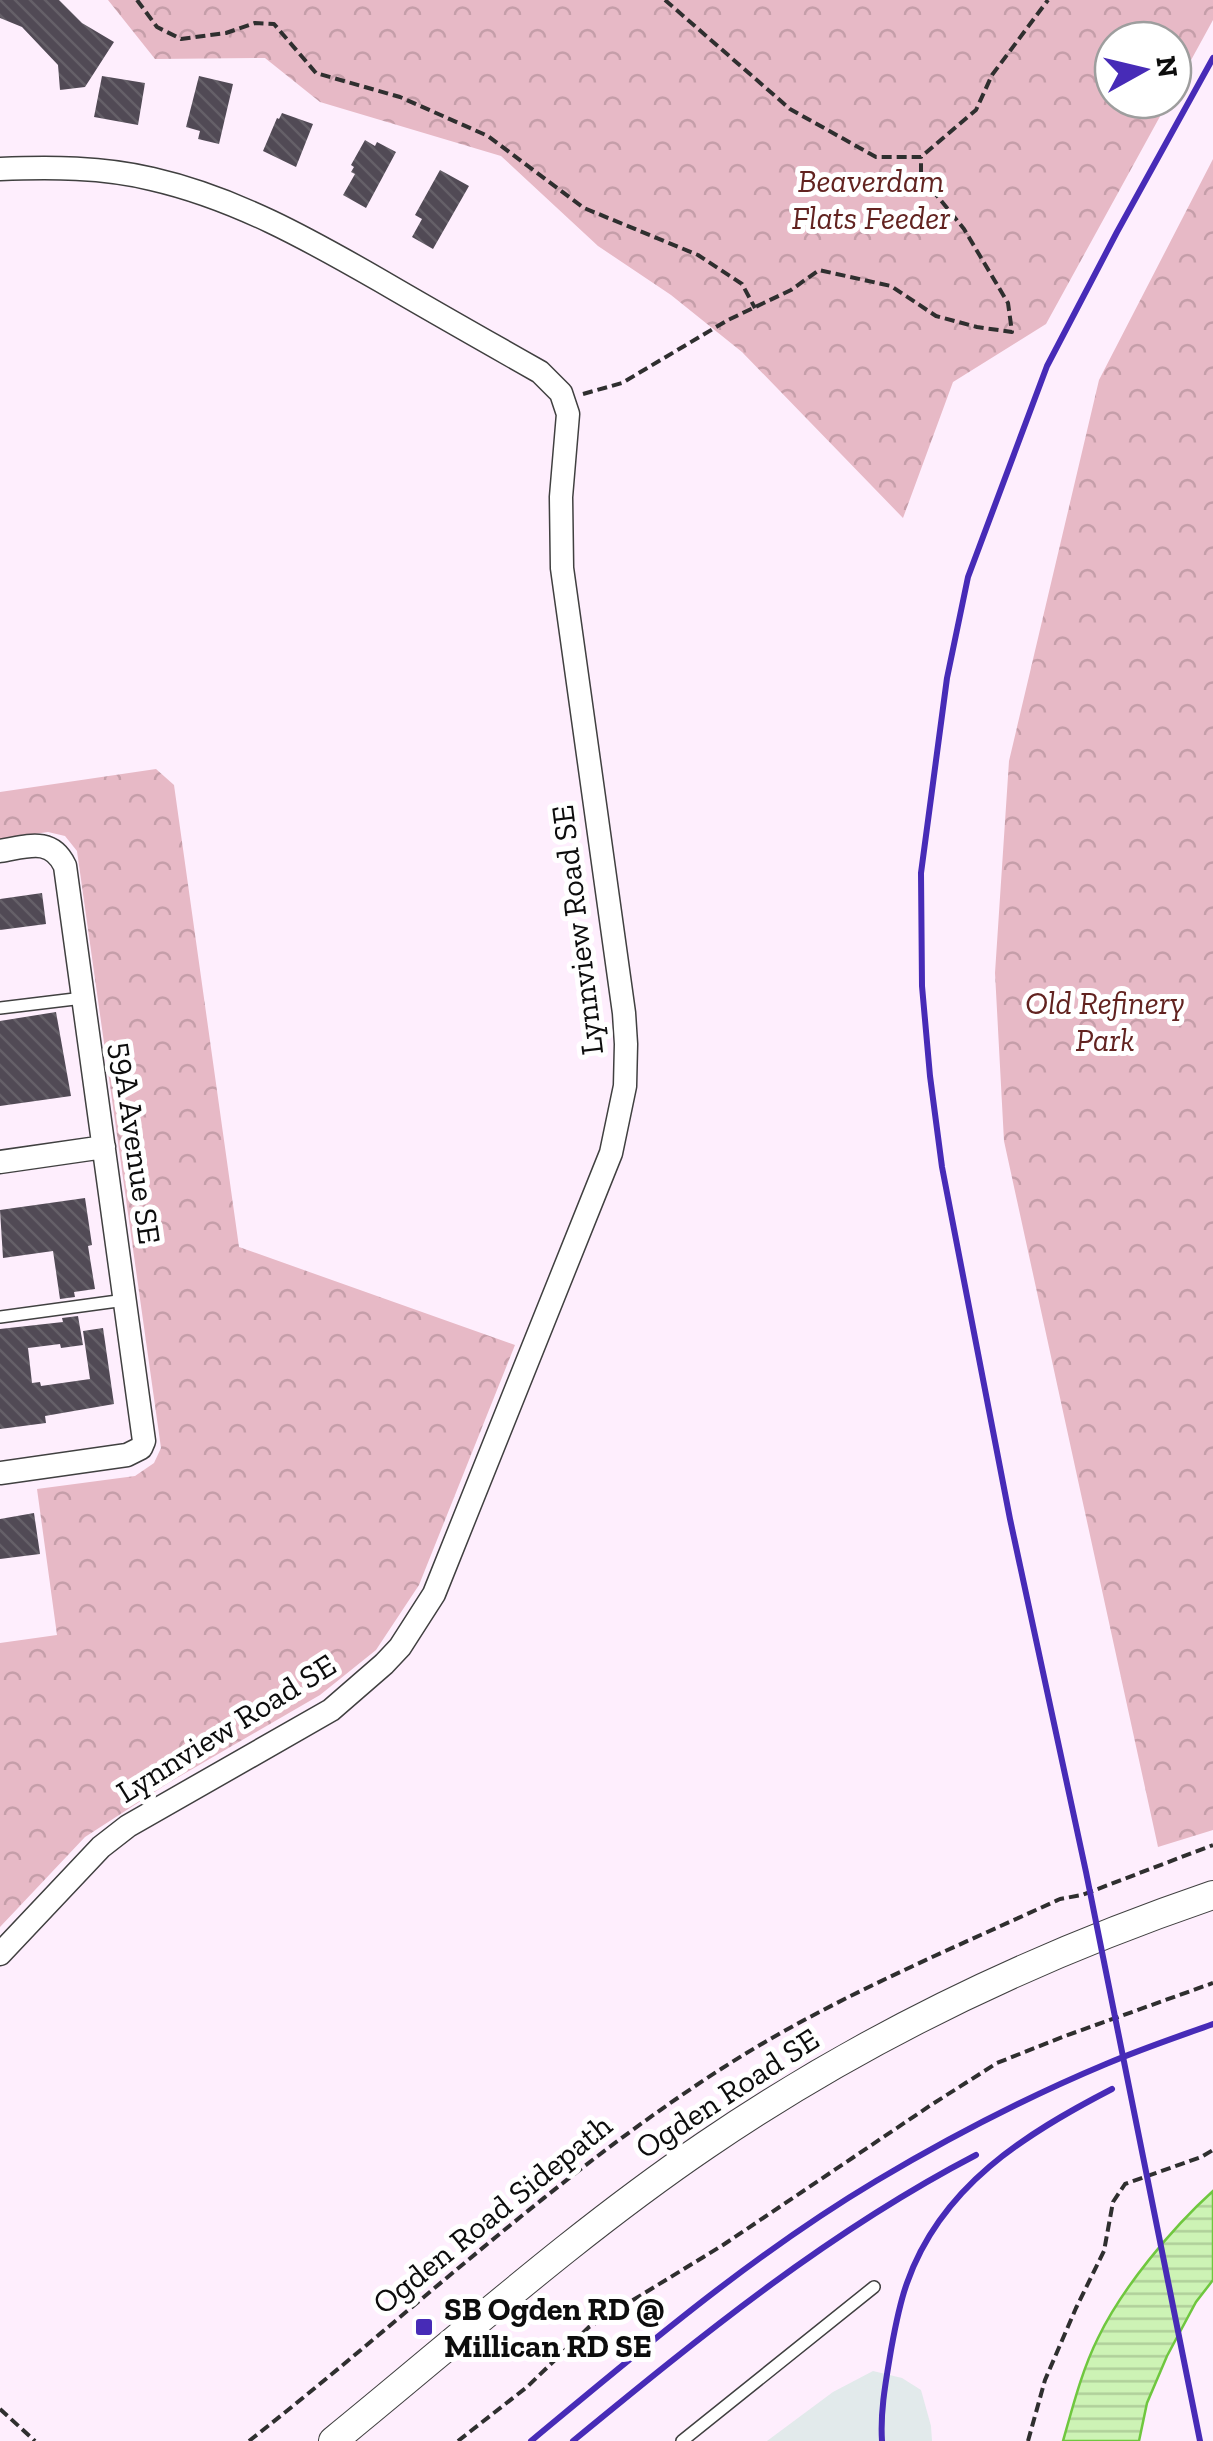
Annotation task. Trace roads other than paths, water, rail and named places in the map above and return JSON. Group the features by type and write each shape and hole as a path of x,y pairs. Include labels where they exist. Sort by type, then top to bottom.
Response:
{"street":[{"name":"Lynnview Road SE","path":"0,169 83,169 152,178 244,208 321,247 540,372 556,385 568,414 561,497 562,568 626,1044 625,1086 611,1152 434,1594 400,1646 331,1710 128,1826 100,1847 0,1954"},
{"name":"59A Avenue SE","path":"0,851 37,846 55,850 65,866 144,1430 141,1448 127,1454 0,1473"},
{"path":"0,1162 104,1147"},
{"name":"Ogden Road SE","path":"333,2441 609,2214 707,2144 834,2064 1020,1969 1213,1895"}],"lane":[{"path":"0,1008 83,998"},
{"path":"0,1317 126,1300"},
{"path":"682,2441 874,2287"}],"railway":[{"path":"1200,2441 1086,1872 1010,1519 942,1167 922,986 921,873 947,678 968,577 1047,366 1213,58"},
{"path":"531,2441 742,2272 876,2181 1047,2090 1213,2024"},
{"path":"882,2441 885,2384 902,2300 922,2249 941,2218 990,2166 1048,2125 1112,2089"},
{"path":"573,2441 817,2252 921,2185 976,2155"}],"place":[{"name":"SB Ogden RD @ Millican RD SE","path":"424,2327"}],"park label":[{"name":"Beaverdam Flats Feeder","path":"871,200"},
{"name":"Old Refinery Park","path":"1105,1022"}]}
